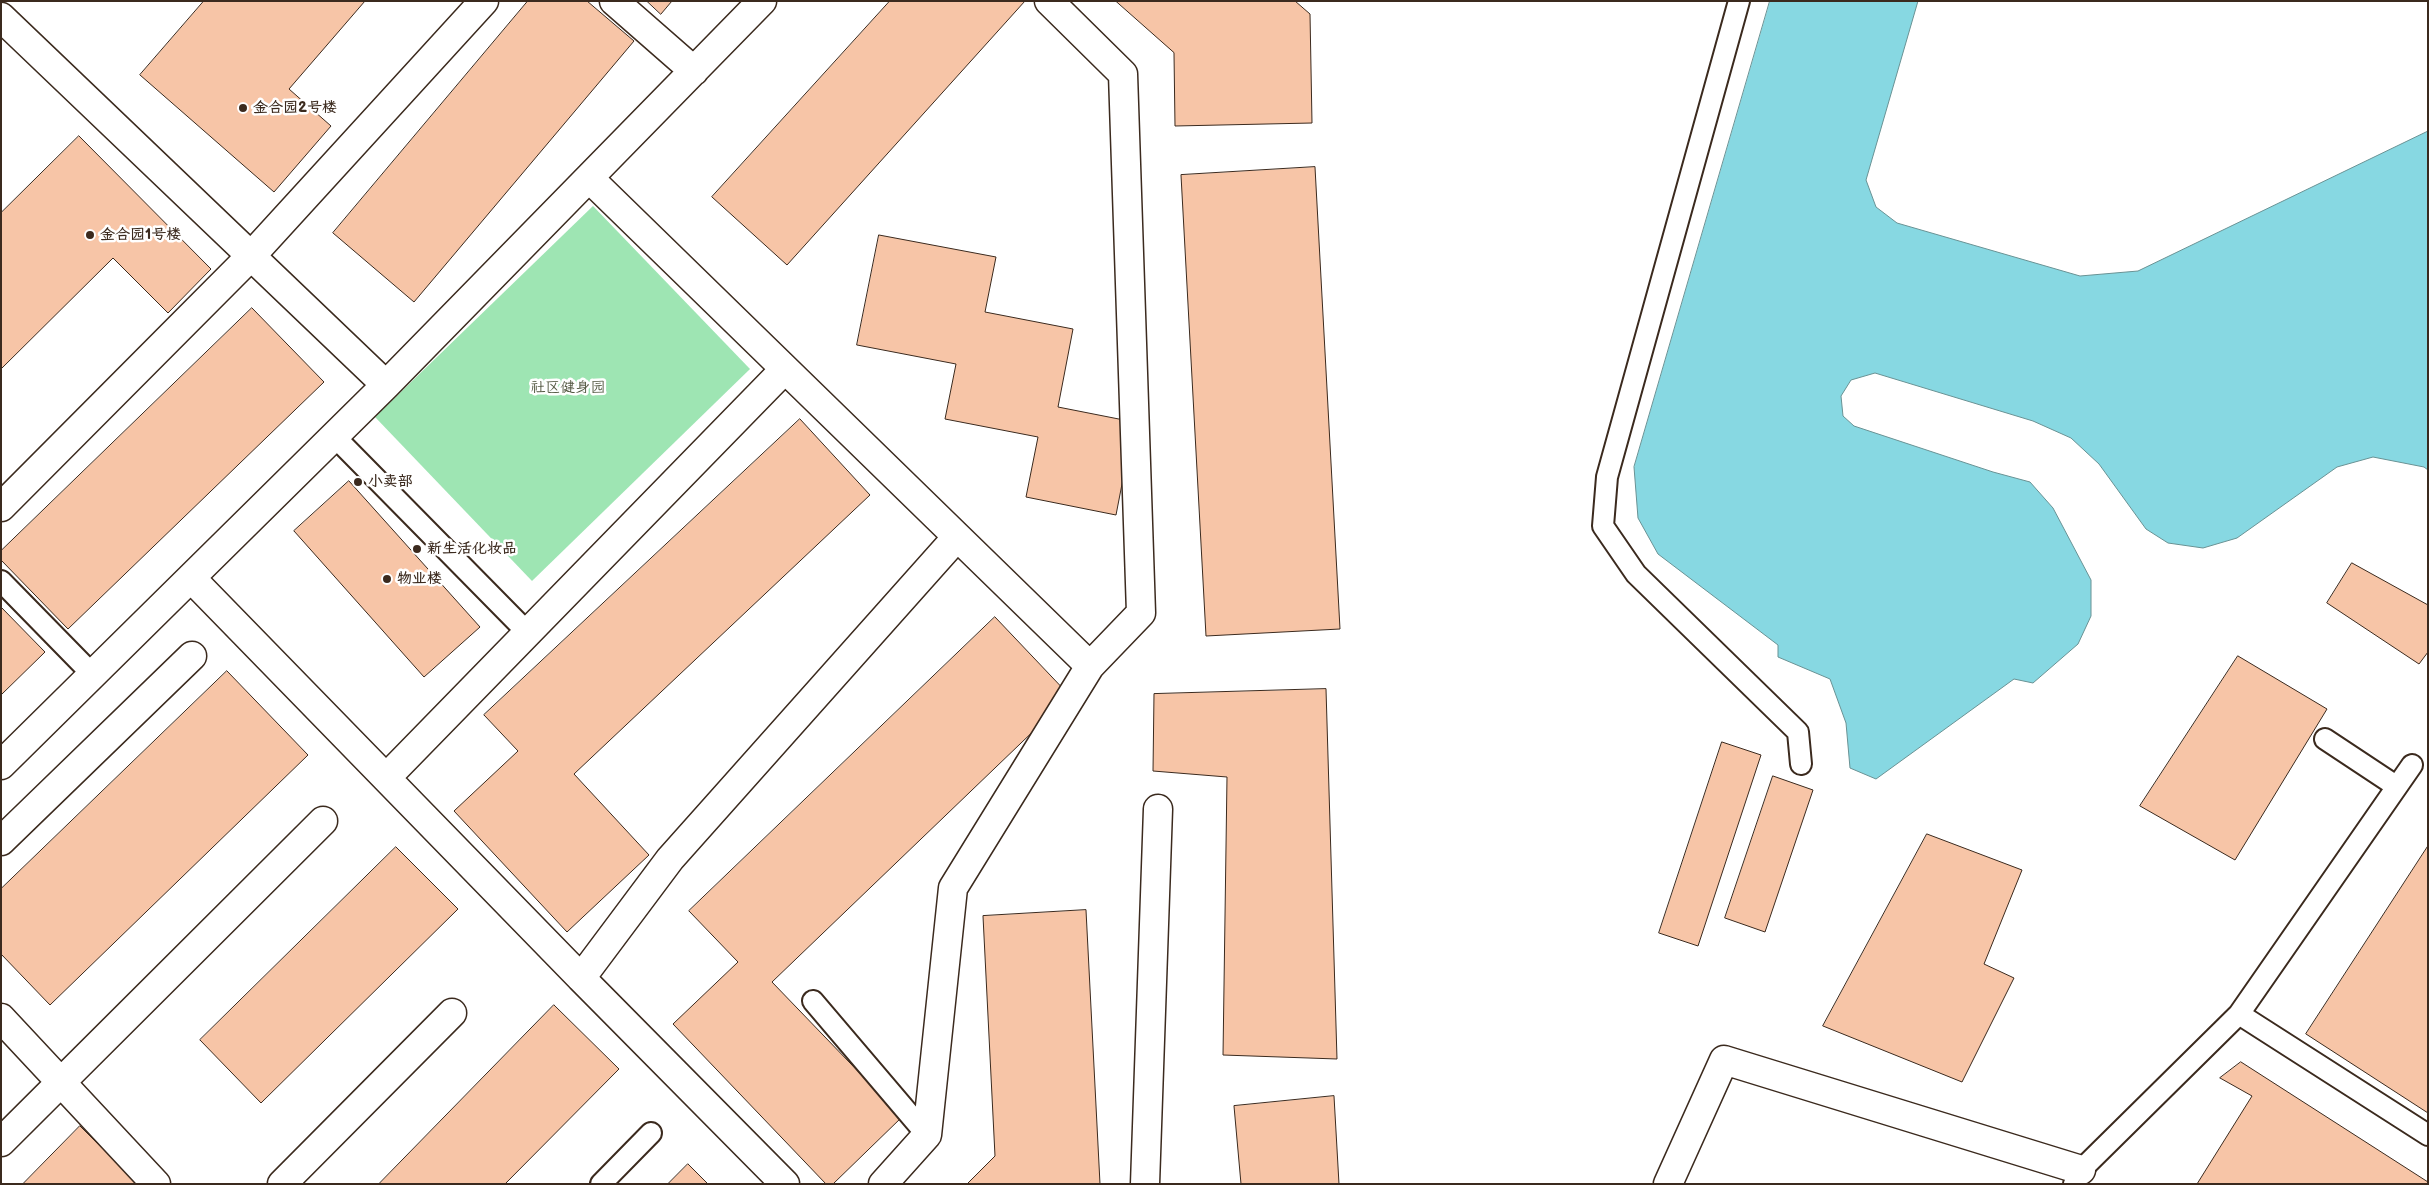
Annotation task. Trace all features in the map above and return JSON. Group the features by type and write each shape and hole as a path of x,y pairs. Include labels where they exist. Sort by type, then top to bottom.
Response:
{"street":[{"path":"1,507 251,256 484,1"},
{"path":"614,1 694,71"},
{"path":"1,765 335,437 762,1"},
{"path":"883,1184 927,1135 953,888 1090,666 1141,613 1123,74 1049,1"},
{"path":"1,17 386,385"},
{"path":"589,178 1090,666"},
{"path":"386,778 784,369"},
{"path":"581,978 670,859 957,537"},
{"path":"191,578 785,1184"},
{"path":"1,841 192,656"},
{"path":"1145,1184 1158,809"},
{"path":"1,1142 323,821"},
{"path":"282,1184 452,1013"},
{"path":"1,1018 156,1184"},
{"path":"1668,1184 1724,1060 2078,1177"}],"lane":[{"path":"1739,1 1607,476 1603,526 1636,574 1798,732 1801,764"},
{"path":"335,437 528,633"},
{"path":"1,581 93,675"},
{"path":"2325,739 2396,786"},
{"path":"2078,1177 2239,1014 2412,765"},
{"path":"813,1001 927,1135"},
{"path":"2239,1014 2428,1135"},
{"path":"601,1184 651,1133"}],"green space":[{"name":"社区健身园","path":"593,206 750,369 532,581 375,417"}],"water":[{"path":"1770,1 1918,1 1866,180 1876,207 1897,223 2080,276 2138,271 2428,131 2428,470 2424,467 2373,457 2337,467 2237,538 2203,548 2168,543 2146,529 2099,464 2071,438 2033,421 1875,373 1851,380 1841,396 1843,416 1854,426 1993,472 2030,482 2053,508 2091,580 2091,616 2078,644 2033,683 2014,679 1876,779 1850,768 1846,723 1830,679 1778,657 1778,645 1658,554 1638,518 1634,467"}],"building":[{"name":"金合园2号楼","path":"204,1 365,1 289,89 331,126 274,192 140,75"},
{"path":"528,1 587,1 634,41 414,302 333,233"},
{"path":"647,1 672,1 661,14"},
{"path":"890,1 1025,1 787,265 712,197"},
{"path":"1116,1 1295,1 1310,14 1312,123 1175,126 1174,53"},
{"name":"金合园1号楼","path":"79,136 211,269 168,313 113,258 1,369 1,213"},
{"path":"1315,167 1340,629 1206,636 1181,175"},
{"path":"879,235 996,257 985,312 1073,329 1058,407 1134,422 1116,515 1026,497 1038,437 945,419 956,364 857,345"},
{"path":"252,308 324,382 68,629 1,560 1,551"},
{"path":"800,419 870,495 574,774 649,855 567,932 454,811 518,751 484,715"},
{"name":"物业楼","path":"349,481 480,627 424,677 294,531"},
{"path":"2352,563 2428,605 2428,652 2419,664 2327,603"},
{"path":"1,607 45,652 1,695"},
{"path":"995,617 1070,696 772,982 902,1117 833,1184 826,1184 673,1024 738,962 689,911"},
{"path":"2238,656 2327,709 2235,860 2140,806"},
{"path":"227,671 308,755 50,1005 1,954 1,889"},
{"path":"1326,689 1337,1059 1223,1055 1227,777 1153,771 1154,694"},
{"path":"1722,742 1761,755 1698,946 1659,933"},
{"path":"1773,776 1813,790 1765,932 1725,918"},
{"path":"1927,834 2022,870 1984,964 2014,978 1962,1082 1823,1026"},
{"path":"2428,846 2428,1113 2306,1034"},
{"path":"396,847 458,909 261,1103 200,1040"},
{"path":"1086,910 1100,1184 967,1184 995,1156 983,916"},
{"path":"554,1005 619,1069 505,1184 379,1184"},
{"path":"2241,1062 2428,1182 2428,1184 2197,1184 2252,1096 2220,1078"},
{"path":"1334,1096 1339,1184 1241,1184 1234,1106"},
{"path":"80,1126 138,1184 23,1184"},
{"path":"688,1164 708,1184 668,1184"}],"place":[{"name":"金合园2号楼","path":"243,108"},
{"name":"金合园1号楼","path":"90,235"},
{"name":"小卖部","path":"358,482"},
{"name":"新生活化妆品","path":"417,549"},
{"name":"物业楼","path":"387,579"}]}
